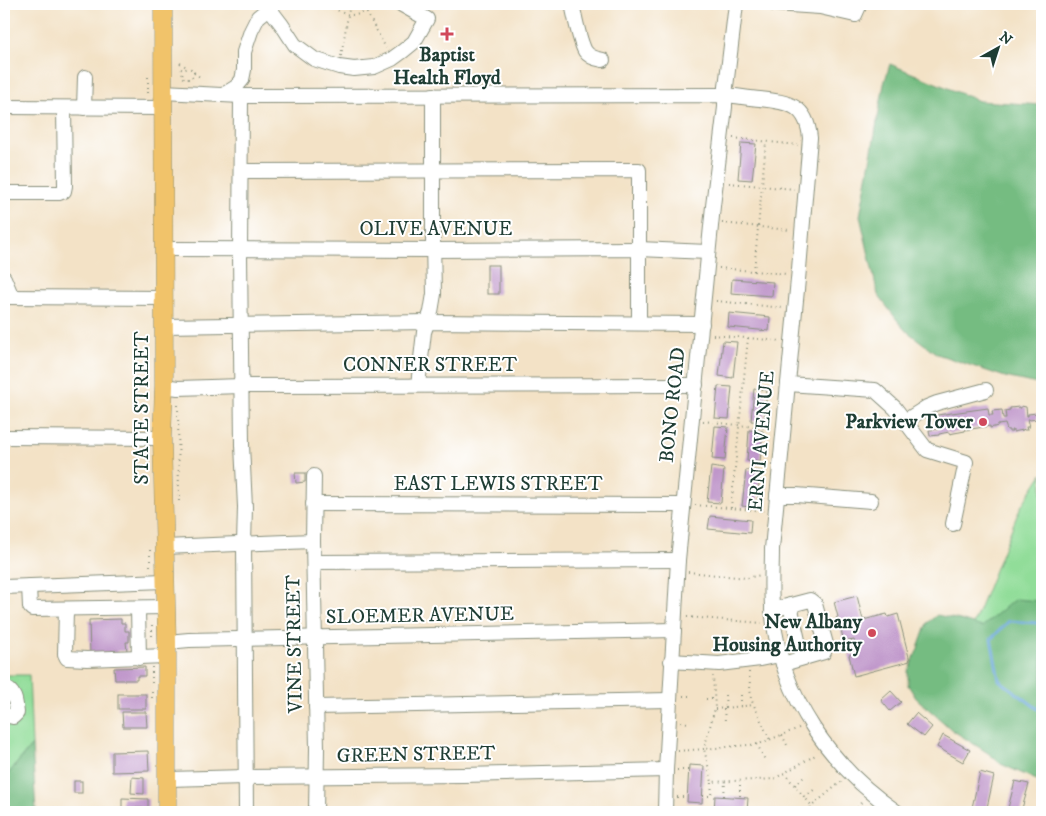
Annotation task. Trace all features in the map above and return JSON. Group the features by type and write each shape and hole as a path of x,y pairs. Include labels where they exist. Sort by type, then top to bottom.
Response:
{"main road":[{"name":"STATE STREET","path":"163,4 158,100 164,249 164,326 171,387 162,438 166,607 167,812"}],"street":[{"path":"572,4 586,52 594,59 603,60"},
{"name":"BONO ROAD","path":"665,812 670,770 674,698 671,661 678,560 688,505 696,385 705,329 708,252 736,4"},
{"path":"775,4 821,6 855,15 860,4"},
{"path":"223,95 236,87 242,80 244,52 251,31 258,17 269,5 295,45 314,59 339,67 354,69 374,66 392,59 404,52 414,42 427,19 402,5"},
{"path":"84,108 85,76"},
{"name":"ERNI AVENUE","path":"4,108 84,108 223,95 725,94 780,101 796,108 803,115 810,138 772,566 772,610 776,639 786,673 799,705 810,724 830,752 863,786 897,812"},
{"path":"418,385 424,332 431,312 434,294 433,95"},
{"path":"241,96 240,248 242,445 245,507 246,812"},
{"path":"4,193 59,193 64,191 64,108"},
{"path":"241,171 639,170 639,323"},
{"name":"OLIVE AVENUE","path":"164,249 639,249 708,252"},
{"path":"4,278 8,297 164,298"},
{"path":"164,326 428,322 639,323 705,329"},
{"path":"788,384 875,390 895,408 927,450 966,462 953,524"},
{"name":"CONNER STREET","path":"171,387 696,385"},
{"path":"905,421 937,403 986,390"},
{"path":"4,437 162,438"},
{"name":"VINE STREET","path":"314,476 316,812"},
{"path":"777,495 871,501"},
{"name":"EAST LEWIS STREET","path":"314,504 688,505"},
{"path":"164,547 313,541"},
{"path":"314,562 678,560"},
{"path":"4,587 164,581"},
{"path":"29,586 31,608 166,607"},
{"path":"671,661 719,664 760,659 802,658 824,652 826,644 815,604 810,600 772,610"},
{"path":"790,605 802,658"},
{"path":"138,608 139,658"},
{"name":"SLOEMER AVENUE","path":"66,609 65,634 67,658 139,658 189,640 674,630"},
{"path":"4,688 9,689 13,693 17,713 13,717 4,715"},
{"path":"316,707 674,698"},
{"name":"GREEN STREET","path":"168,779 670,770"}],"path":[{"path":"330,4 348,15 367,12 376,4"},
{"path":"339,67 350,4"},
{"path":"362,4 408,88"},
{"path":"180,62 200,77"},
{"path":"188,68 182,70 182,76 187,80 192,78 194,72"},
{"path":"148,77 158,100"},
{"path":"728,138 802,145"},
{"path":"754,271 766,142"},
{"path":"724,182 797,190"},
{"path":"720,223 794,230"},
{"path":"715,267 789,274"},
{"path":"712,301 786,308"},
{"path":"705,329 748,338 782,341"},
{"path":"731,508 748,338"},
{"path":"171,387 179,506"},
{"path":"700,420 774,429"},
{"path":"688,505 766,511"},
{"path":"686,572 747,578 761,576"},
{"path":"682,617 765,623"},
{"path":"748,671 751,700 770,740"},
{"path":"703,796 711,796 712,782 704,749 715,709 713,675"},
{"path":"725,695 725,721"},
{"path":"741,695 741,707"},
{"path":"674,698 691,696"},
{"path":"706,699 714,699"},
{"path":"715,709 754,706"},
{"path":"677,722 689,723"},
{"path":"705,722 711,722"},
{"path":"676,751 757,744 803,726"},
{"path":"782,735 788,747"},
{"path":"757,744 765,760"},
{"path":"712,782 774,779 821,752"},
{"path":"794,761 797,765"},
{"path":"670,770 688,770"},
{"path":"704,773 710,773"},
{"path":"775,773 777,777"},
{"path":"784,773 812,806"},
{"path":"795,786 804,777"},
{"path":"807,812 845,778"},
{"path":"740,781 740,796"},
{"path":"724,796 725,782"},
{"path":"805,798 815,789"},
{"path":"674,797 686,797"},
{"path":"855,812 864,797"}],"green space":[{"path":"890,64 979,101 1042,105 1042,390 1037,384 1005,377 937,354 904,329 878,295 860,216 884,84"},
{"path":"1042,474 1042,734 971,630 1020,508"},
{"path":"1015,599 1042,602 1042,785 1041,782 1001,764 988,753 952,730 916,698 908,685 908,671 927,623 937,615 982,627"},
{"path":"4,675 29,675 32,745 4,779"},
{"path":"32,745 36,812 4,812 4,779"}],"building":[{"path":"741,143 756,144 752,180 738,179"},
{"path":"487,265 499,265 499,294 487,294"},
{"path":"732,279 773,282 772,296 731,293"},
{"path":"729,313 770,317 769,331 728,327"},
{"path":"723,341 737,342 733,378 719,376"},
{"path":"718,386 732,387 729,419 715,418"},
{"path":"754,389 767,390 764,422 751,421"},
{"name":"Parkview Tower","path":"1021,406 1026,407 1027,416 1028,414 1037,413 1038,419 1027,419 1029,427 1026,427 1027,430 1023,429 1013,432 1011,430 1012,432 1009,432 1005,424 990,428 990,426 930,436 929,430 939,429 937,415 988,408 989,415 993,415 992,411 1002,410 1003,418 1006,418 1005,411 1010,410 1010,408 1021,408"},
{"path":"715,426 728,427 725,460 712,459"},
{"path":"749,430 763,431 760,462 747,461"},
{"path":"711,467 724,469 721,503 707,502"},
{"path":"746,470 760,471 757,508 742,506"},
{"path":"295,473 305,473 305,482 296,483"},
{"path":"710,516 751,520 750,533 708,529"},
{"name":"New Albany Housing Authority","path":"857,596 863,620 887,614 888,617 898,614 910,661 854,676 849,655 858,653 854,640 844,642 836,618 838,617 834,602"},
{"path":"121,619 121,623 125,623 125,631 129,631 129,642 126,642 127,651 90,654 89,620"},
{"path":"145,667 145,676 137,676 137,680 115,680 114,668"},
{"path":"891,691 901,702 890,711 881,700"},
{"path":"118,694 146,694 146,709 118,709"},
{"path":"122,712 146,712 147,727 123,727"},
{"path":"916,713 932,727 924,737 907,724"},
{"path":"943,735 970,750 963,762 937,747"},
{"path":"148,751 149,771 112,772 112,752"},
{"path":"689,765 704,766 702,803 687,802"},
{"path":"980,772 994,776 986,812 971,812"},
{"path":"132,777 144,778 144,794 131,793"},
{"path":"74,781 82,781 82,793 74,793"},
{"path":"1015,781 1029,784 1021,812 1007,812"},
{"path":"715,796 748,798 747,812 714,812"},
{"path":"122,798 148,799 148,808 136,808 136,811 122,811"}],"waterway":[{"path":"1042,626 1038,623 1009,621 991,639 999,680 1042,712"}],"place":[{"name":"Baptist Health Floyd","path":"447,34"},
{"name":"Parkview Tower","path":"983,422"},
{"name":"New Albany Housing Authority","path":"872,633"}]}
